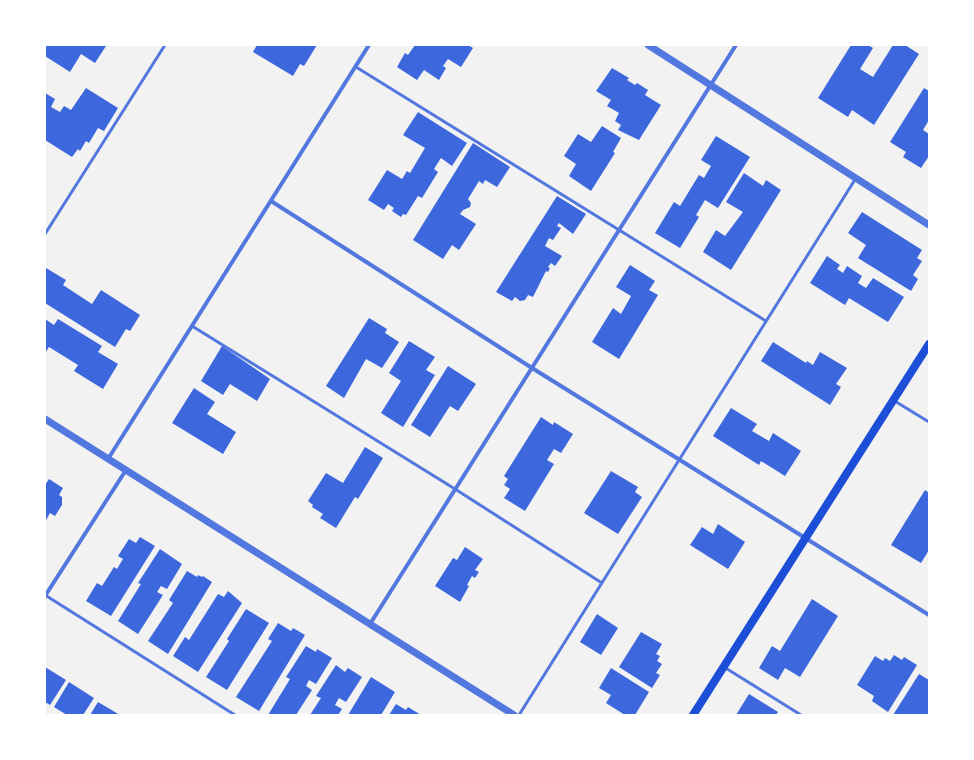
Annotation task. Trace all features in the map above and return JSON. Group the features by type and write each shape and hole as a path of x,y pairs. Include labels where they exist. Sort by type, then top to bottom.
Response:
{"main road":[{"path":"693,715 929,344"}],"street":[{"path":"108,459 369,45"},
{"path":"648,45 929,225"},
{"path":"370,624 736,45"},
{"path":"271,201 532,368 929,615"},
{"path":"45,419 514,715"},
{"path":"45,596 126,470"}],"lane":[{"path":"45,234 165,45"},
{"path":"356,67 766,321"},
{"path":"519,715 856,178"},
{"path":"192,326 455,489 602,583"},
{"path":"893,400 929,422"},
{"path":"45,596 235,715"},
{"path":"724,667 801,715"}],"building":[{"path":"45,45 106,46 95,63 81,54 70,72 45,56"},
{"path":"257,45 317,45 304,66 300,64 293,76 253,52"},
{"path":"415,45 468,45 473,48 461,67 448,59 443,66 446,68 439,80 424,70 417,80 397,67 405,53 408,55"},
{"path":"851,45 868,45 873,48 860,69 873,77 893,45 905,45 919,54 874,125 852,110 848,117 818,98"},
{"path":"612,68 629,78 627,80 635,85 637,83 648,90 645,95 661,105 639,140 618,130 621,125 615,121 619,113 607,106 611,100 596,91"},
{"path":"86,88 118,108 104,131 98,128 89,143 86,141 80,151 78,149 72,157 45,140 45,93 55,99 51,107 60,112 64,106 71,110"},
{"path":"924,88 929,91 929,120 923,130 929,134 929,156 921,168 903,157 906,152 890,142"},
{"path":"418,112 467,143 452,166 441,158 434,169 438,172 422,198 418,196 406,215 403,214 401,217 392,211 394,208 388,204 384,210 368,200 387,170 402,179 407,171 410,173 425,148 403,135"},
{"path":"602,126 621,138 613,152 615,153 591,191 569,176 576,164 564,156 578,134 591,142"},
{"path":"716,136 750,157 718,208 705,200 696,215 699,217 680,248 655,233 674,202 680,206 699,175 704,178 711,166 701,160"},
{"path":"473,143 510,167 497,187 485,180 483,184 479,181 468,199 471,203 470,207 463,210 460,214 476,224 459,250 452,245 443,259 413,240"},
{"path":"744,173 763,186 766,180 781,190 731,270 703,252 716,230 725,236 743,212 726,202"},
{"path":"557,196 586,214 573,234 559,223 557,226 561,228 553,240 549,238 545,246 562,256 555,266 551,263 548,267 550,268 548,272 546,271 533,297 528,295 525,300 520,301 515,297 512,301 496,292"},
{"path":"862,212 922,250 917,258 922,261 913,275 918,279 911,291 858,258 866,245 848,233"},
{"path":"827,256 840,265 837,269 843,273 847,266 862,276 858,283 866,288 873,278 904,297 888,322 849,298 845,305 810,283"},
{"path":"630,265 655,281 649,290 658,295 619,359 592,342 613,308 621,314 631,296 616,287"},
{"path":"46,268 66,280 63,285 92,304 101,290 140,315 130,331 126,329 115,347 45,303"},
{"path":"369,318 387,329 385,333 399,342 382,368 366,359 344,398 326,386"},
{"path":"45,319 54,325 58,319 102,346 98,352 118,364 103,389 74,371 78,365 49,347 45,353"},
{"path":"409,341 435,357 426,370 435,375 403,427 381,413 401,381 389,373"},
{"path":"773,342 806,363 807,361 813,365 820,352 847,368 836,384 841,387 830,405 761,361"},
{"path":"222,346 270,379 257,401 230,384 223,395 201,381"},
{"path":"448,366 476,384 458,411 450,406 430,437 411,425"},
{"path":"194,388 215,402 207,414 236,432 223,454 172,423"},
{"path":"731,408 757,424 752,431 769,441 773,433 801,451 785,476 761,461 759,465 713,436"},
{"path":"541,417 553,425 554,422 573,434 561,453 554,449 547,460 554,464 525,511 504,498 510,489 504,485 508,479 504,476"},
{"path":"365,447 383,458 358,499 355,497 336,528 320,518 323,514 312,507 313,505 308,501 326,473 343,483"},
{"path":"611,471 638,487 635,492 642,497 618,534 584,513"},
{"path":"49,479 63,488 59,495 62,497 62,505 55,516 50,513 45,522 45,485"},
{"path":"925,490 929,493 929,550 921,563 891,545"},
{"path":"718,524 745,542 728,569 690,545 702,527 713,534"},
{"path":"140,537 155,546 111,616 86,601 97,583 102,586 114,567 117,569 123,559 118,556 129,539 136,543"},
{"path":"465,547 483,559 475,570 479,572 475,578 472,576 467,585 469,586 460,602 435,586 453,558 457,560"},
{"path":"160,549 182,564 167,589 161,586 157,592 163,595 138,634 118,621 141,584 138,583"},
{"path":"187,571 197,577 198,575 203,576 212,582 168,654 148,641 173,603 169,600"},
{"path":"228,591 242,603 198,672 173,656 185,637 189,640 218,594 224,597"},
{"path":"812,599 838,616 800,677 785,668 778,680 759,668 772,646 780,651"},
{"path":"246,609 269,623 227,690 206,677 229,641 227,639"},
{"path":"597,614 618,628 601,655 580,642"},
{"path":"278,623 291,631 293,628 305,635 259,711 236,697 272,641 268,639"},
{"path":"641,632 662,644 656,654 660,656 657,661 662,664 656,673 660,675 652,688 619,667"},
{"path":"306,646 316,652 317,649 332,658 316,684 309,680 306,686 312,690 296,715 268,715 290,679 286,677"},
{"path":"894,655 902,660 904,657 917,665 888,712 872,701 874,696 857,685 875,656 883,661 885,658 890,661"},
{"path":"336,665 345,672 348,668 362,677 346,702 339,698 335,705 342,709 338,715 310,715 321,698 316,696"},
{"path":"45,667 66,680 50,705 45,702"},
{"path":"611,668 649,692 635,715 625,715 606,703 611,695 599,688"},
{"path":"919,674 929,680 929,715 893,715"},
{"path":"371,677 395,692 381,715 348,715"},
{"path":"69,682 94,698 83,715 67,715 54,707"},
{"path":"749,694 778,712 776,715 736,715"},
{"path":"98,702 120,715 90,715"},
{"path":"396,704 406,710 408,707 421,715 389,715"}]}
